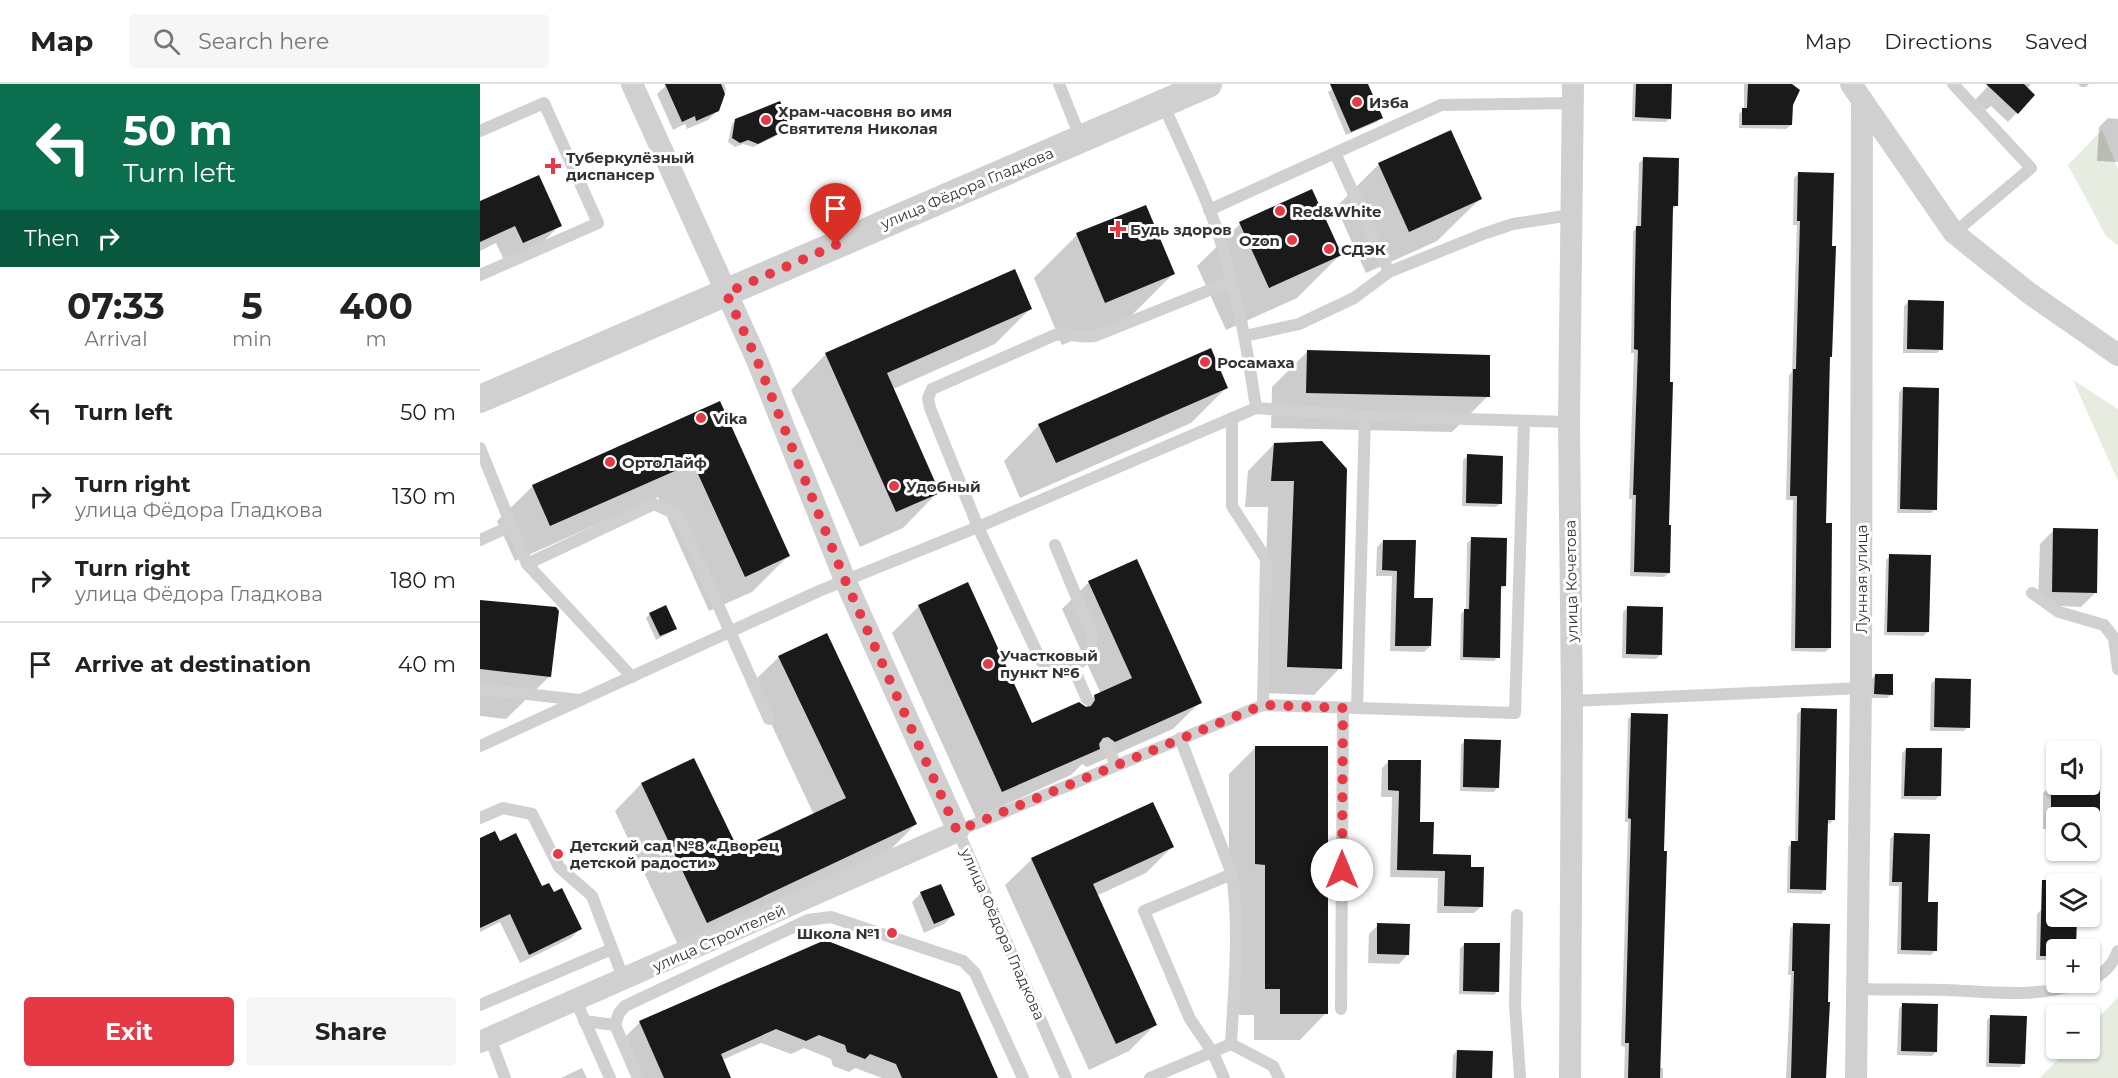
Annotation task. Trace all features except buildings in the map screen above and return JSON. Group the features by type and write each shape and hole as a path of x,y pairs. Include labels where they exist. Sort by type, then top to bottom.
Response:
{"street":[{"name":"улица Фёдора Гладкова","path":"632,84 757,360 845,580 957,831"},
{"name":"улица Фёдора Гладкова","path":"480,399 1208,84"},
{"path":"1857,92 1954,232 2029,293 2118,355"},
{"name":"Лунная улица","path":"1856,1078 1859,989 1861,688 1857,92"},
{"name":"улица Кочетова","path":"1570,1078 1572,701 1569,422 1573,93"},
{"name":"улица Строителей","path":"485,1040 580,1011 624,980 957,831"}],"lane":[{"path":"1059,84 1081,139"},
{"path":"1953,84 2031,168 1954,232"},
{"path":"1209,210 1441,105 1573,93"},
{"path":"480,131 544,103 598,223 480,276"},
{"path":"1162,103 1209,210 1232,281 1245,336 1256,408"},
{"path":"1335,153 1389,272"},
{"path":"1245,336 1299,324 1354,298 1389,272 1483,234 1513,224 1571,215"},
{"path":"1055,545 1091,632 1092,654 1073,667 1051,668 1041,661 978,527 930,408 928,398 932,389 1055,335 1064,334 1084,338 1095,336 1232,281"},
{"path":"480,746 845,580 978,527 1256,408 1365,416 1569,422"},
{"path":"1356,708 1365,416"},
{"path":"1232,418 1232,506 1266,559 1263,705"},
{"path":"957,831 1263,705 1515,713 1524,421"},
{"path":"480,448 526,564 632,677"},
{"path":"526,564 654,504 678,515 769,719"},
{"path":"480,540 512,526"},
{"path":"2032,592 2059,612 2104,625 2114,638 2118,669"},
{"path":"1073,667 1087,699"},
{"path":"480,688 581,700"},
{"path":"1572,701 1861,688"},
{"path":"1341,1009 1343,708"},
{"path":"1180,738 1232,874 1237,935 1232,1044"},
{"path":"1107,745 1116,765"},
{"path":"480,818 503,808 532,814 559,867 592,896 624,980"},
{"name":"улица Фёдора Гладкова","path":"957,831 1066,1078"},
{"path":"1224,1078 1213,1053 1190,1019 1144,911 1232,874"},
{"path":"1516,915 1515,1004 1520,1078"},
{"path":"638,1078 615,1025 619,1013 625,1006 808,920 831,916 963,961 975,973 1023,1078"},
{"path":"480,1005 612,949"},
{"path":"2100,973 2114,961 2118,951"},
{"path":"1859,989 1945,990 2016,995 2046,991"},
{"path":"580,1011 615,1025"},
{"path":"580,1011 609,1078"},
{"path":"485,1040 505,1078"},
{"path":"1150,1078 1232,1044"},
{"path":"1232,1044 1273,1066 1279,1078"}],"shaded area":[{"path":"2102,130 2118,169 2118,246 2106,236 2068,165"},
{"path":"2073,380 2118,409 2118,481"},
{"path":"2118,997 2118,1078 2040,1078 2058,1059 2100,1059 2100,1016"}],"place":[{"name":"Изба","path":"1357,102"},
{"name":"Храм-часовня во имя Святителя Николая","path":"766,120"},
{"name":"Туберкулёзный диспансер","path":"553,166"},
{"name":"Red&White","path":"1280,211"},
{"name":"Будь здоров","path":"1118,229"},
{"name":"Ozon","path":"1292,240"},
{"name":"СДЭК","path":"1329,249"},
{"name":"Росамаха","path":"1205,362"},
{"name":"Vika","path":"701,418"},
{"name":"ОртоЛайф","path":"610,462"},
{"name":"Удобный","path":"894,486"},
{"name":"Участковый пункт №6","path":"988,664"},
{"name":"Детский сад №8 «Дворец детской радости»","path":"558,854"},
{"name":"Школа №1","path":"892,933"}],"route":[{"path":"836,245 726,293 757,360 845,580 957,831 1263,705 1343,708 1342,870"}]}
